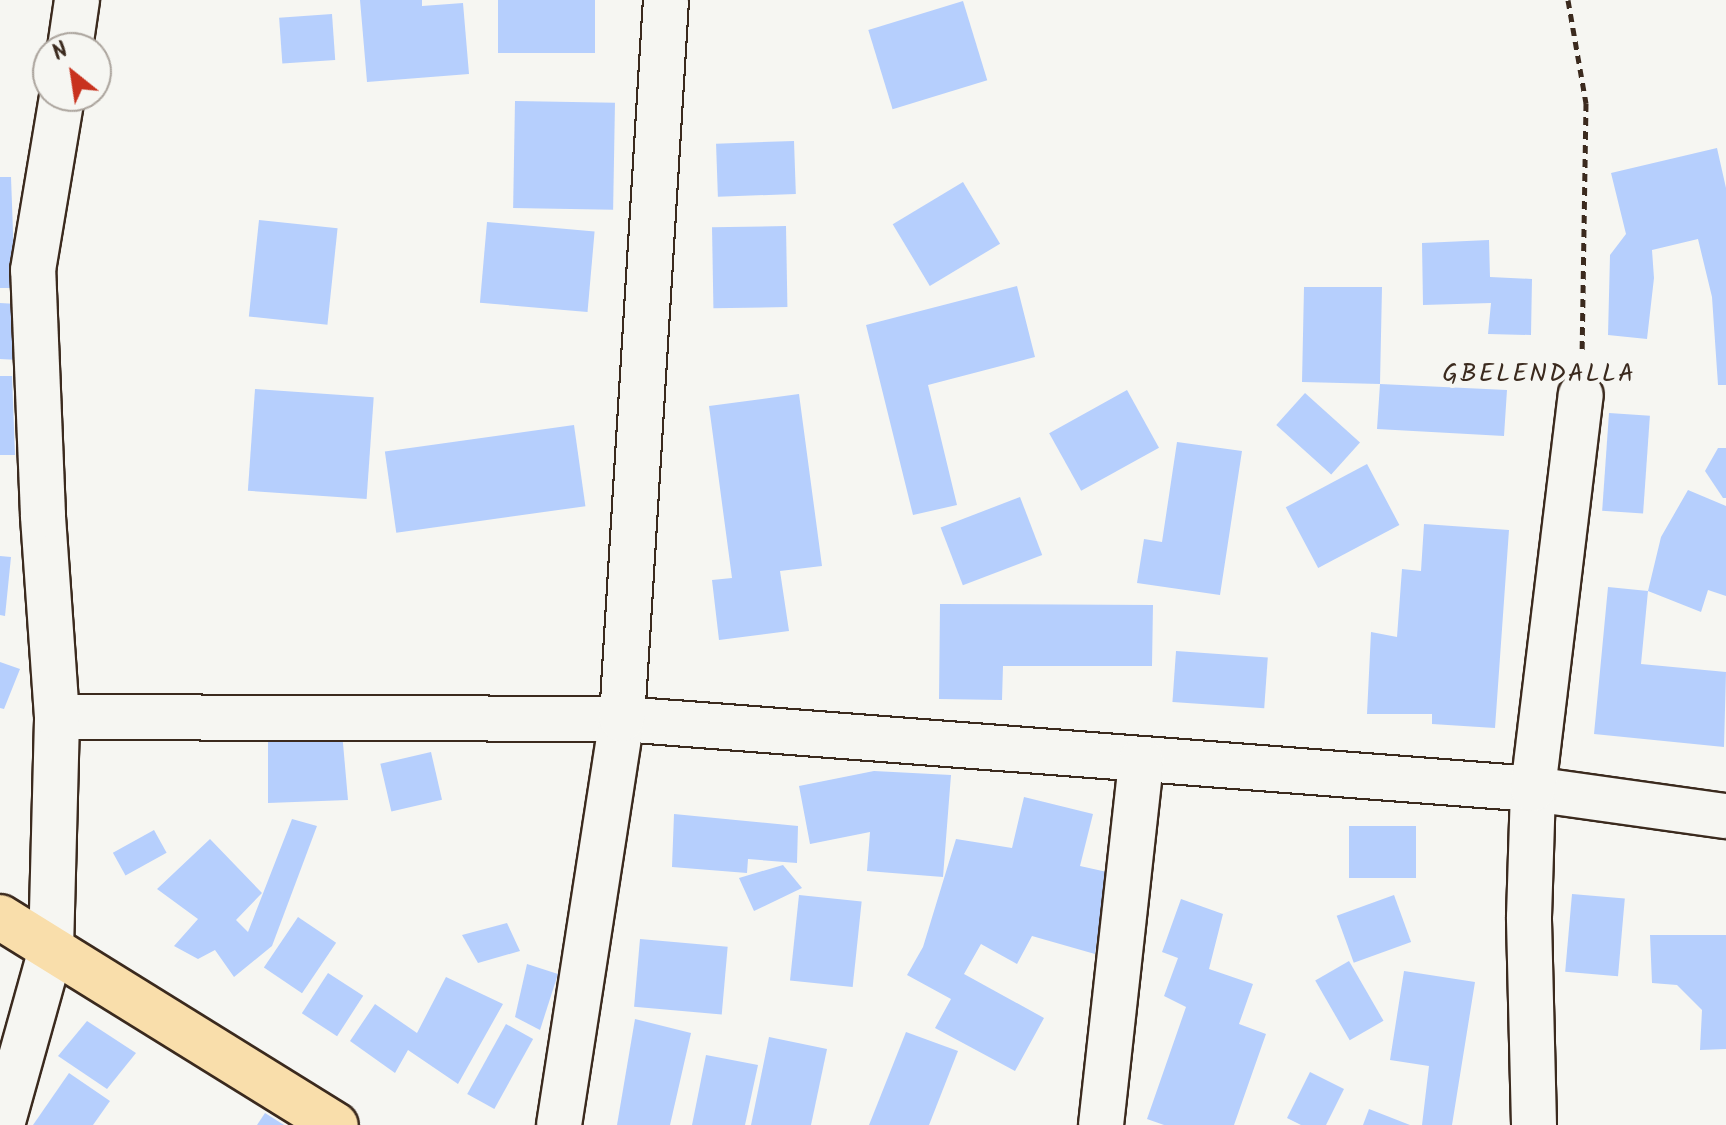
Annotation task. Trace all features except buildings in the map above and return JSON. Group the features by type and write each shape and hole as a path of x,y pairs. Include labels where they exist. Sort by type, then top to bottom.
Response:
{"highway":[{"path":"0,917 336,1125"}],"street":[{"path":"72,32 77,0"},
{"path":"559,1125 622,719 666,0"},
{"path":"2,1125 51,949 57,717 43,515 33,270 59,112"},
{"path":"1534,1125 1529,917 1533,789 1581,395"},
{"path":"57,717 622,719 1533,789 1726,816"},
{"path":"1107,1123 1141,760"}],"path":[{"path":"1568,0 1586,103 1581,395"}],"district":[{"name":"GBELENDALLA","path":"1539,375"}]}
